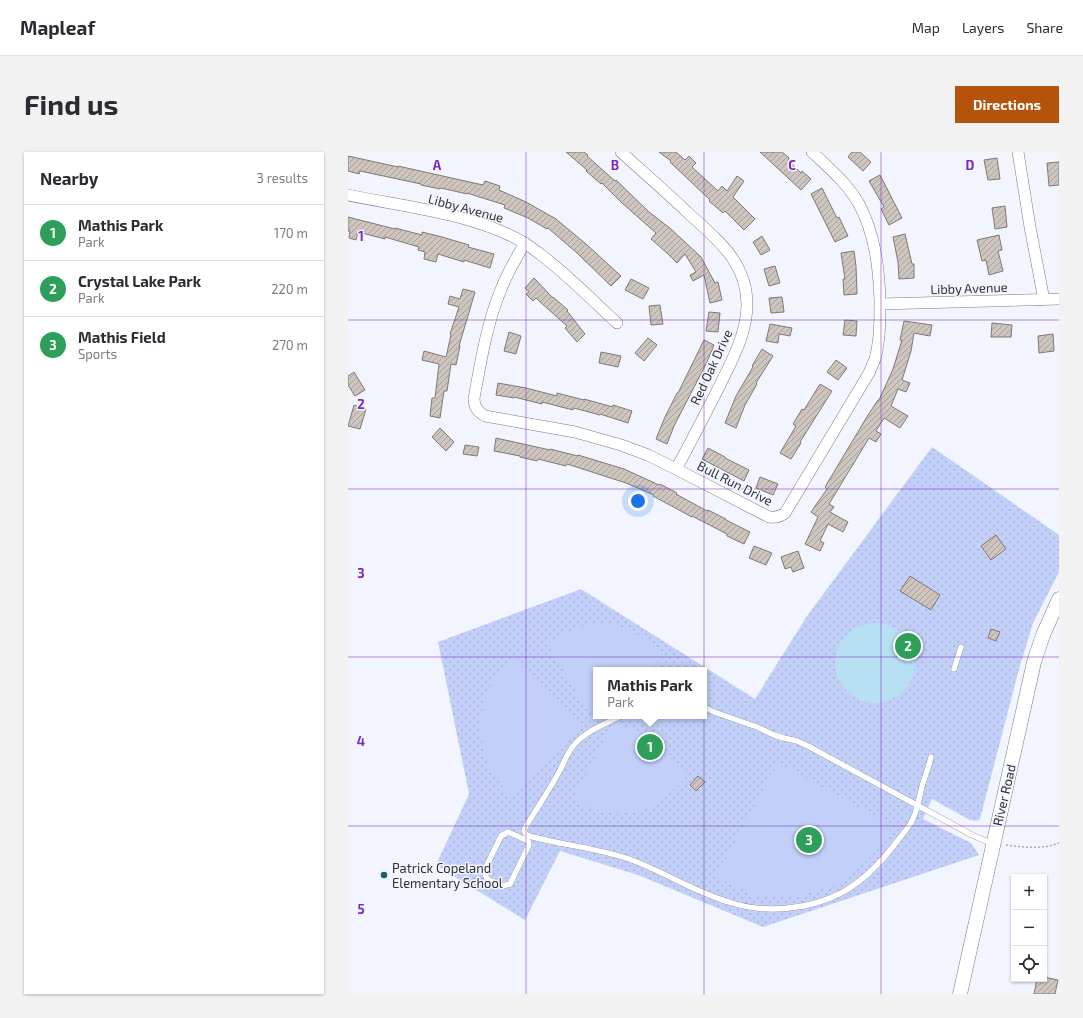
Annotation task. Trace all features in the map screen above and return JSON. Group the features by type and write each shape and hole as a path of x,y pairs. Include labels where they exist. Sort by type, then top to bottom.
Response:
{"street":[{"name":"Red Oak Drive","path":"621,152 726,249 734,261 744,283 747,309 746,323 740,342 676,469"},
{"name":"Bull Run Drive","path":"524,243 510,268 493,312 474,398 477,410 485,416 575,432 635,450 676,469 770,517 775,518 786,513 869,373 878,344 880,323 879,279 871,233 865,216 852,192 841,179 812,152"},
{"path":"1018,152 1030,228 1044,300"},
{"name":"Libby Avenue","path":"348,195 459,218 479,223 505,233 524,243 564,273 617,323"},
{"name":"Libby Avenue","path":"880,304 1059,299"},
{"name":"River Road","path":"960,994 1034,662 1043,635 1059,599"}],"lane":[{"path":"954,669 961,647"},
{"path":"707,708 774,735 797,741 808,746 993,844"},
{"path":"614,719 597,727 584,736 574,745 568,754 559,772 525,828 525,836 529,845 510,884 503,886 487,879 484,870 501,836 508,832 525,836 529,836 551,842 610,854 629,859 696,890 750,908 790,908 815,903 831,898 856,883 879,863 891,850 911,823 918,805 931,757"}],"path":[{"path":"993,844 1045,848 1059,844"}],"shaded area":[{"path":"932,447 1059,535 1059,572 1033,623 1019,669 980,819 976,821 970,820 932,799 923,819 971,843 979,855 763,927 638,875 560,851 525,920 436,865 469,794 438,642 581,589 704,667 593,667 593,719 707,719 707,669 755,699 807,616"},
{"path":"875,623 890,626 903,635 912,648 915,663 912,678 903,691 890,700 875,703 860,700 847,691 838,678 835,663 838,648 847,635 860,626"},
{"path":"593,624 604,624 623,628 640,636 663,657 653,667 593,667 592,710 582,701 547,644 569,631"},
{"path":"516,657 581,725 581,729 511,796 495,777 488,764 484,749 481,720 488,691 495,678 504,667"},
{"path":"612,725 621,725 637,732 687,771 682,782 671,793 655,804 640,811 619,814 607,812 583,805 574,797"},
{"path":"778,763 893,826 873,855 841,884 788,898 754,895 716,877"}],"building":[{"path":"566,152 584,152 588,155 587,156 615,181 616,180 649,212 671,229 701,257 715,283 718,282 722,300 710,303 704,275 693,281 690,275 696,272 685,254 677,263 651,239 656,233"},
{"path":"659,152 676,152 685,160 689,156 696,163 692,167 718,191 722,186 727,191 737,176 744,181 733,197 755,219 744,230 725,211 723,213 709,201 710,200 670,162 671,161"},
{"path":"760,152 782,152 801,173 802,171 811,179 801,190"},
{"path":"852,152 860,152 871,162 863,171 848,157"},
{"path":"348,156 483,185 485,181 500,186 499,190 526,202 556,219 621,276 611,286 577,253 548,228 547,229 528,218 504,208 505,205 467,193 440,189 360,171 359,174 348,171"},
{"path":"997,158 1000,179 988,180 984,160"},
{"path":"1059,162 1059,185 1049,186 1047,163"},
{"path":"880,175 902,218 889,225 881,209 884,207 869,181"},
{"path":"822,188 848,236 835,242 811,194"},
{"path":"1005,206 1007,227 995,229 992,208"},
{"path":"348,217 422,235 422,232 469,245 468,247 494,254 490,268 438,254 436,262 424,259 425,252 418,250 419,247 385,237 385,239 358,232 356,240 349,238 350,231 348,231"},
{"path":"905,234 912,264 914,264 914,278 899,279 898,262 893,237"},
{"path":"999,235 1002,250 998,251 1003,271 989,275 986,260 982,261 977,240"},
{"path":"762,236 770,250 761,255 753,242"},
{"path":"854,251 857,294 844,295 843,279 845,279 841,253"},
{"path":"775,266 780,283 769,286 764,269"},
{"path":"534,278 553,298 568,310 567,311 585,334 577,342 565,328 567,326 536,298 533,301 526,294 529,292 525,288"},
{"path":"631,279 649,288 643,299 625,290"},
{"path":"463,289 475,292 459,346 456,365 451,364 447,391 444,391 440,418 430,416 432,398 435,398 439,364 422,360 424,351 446,357 450,334 459,307 448,304 450,296 460,299"},
{"path":"782,297 784,312 771,313 769,298"},
{"path":"660,305 663,324 651,325 649,306"},
{"path":"709,312 720,313 718,332 706,331"},
{"path":"845,320 857,321 856,336 843,335"},
{"path":"904,321 932,325 930,336 914,333 911,351 902,380 910,383 906,392 898,389 891,406 908,416 900,428 884,418 876,431 881,434 876,442 869,438 829,504 834,507 830,512 848,522 843,532 828,524 820,541 824,543 820,551 805,544 818,517 811,512 827,489 825,487 868,415 879,400 893,369 902,340 900,340"},
{"path":"992,323 1012,325 1011,337 991,337"},
{"path":"770,324 792,328 790,336 779,334 778,343 766,341"},
{"path":"509,332 521,336 516,354 504,351"},
{"path":"1053,334 1054,351 1039,353 1038,336"},
{"path":"648,338 657,345 644,361 635,353"},
{"path":"704,340 714,345 707,362 674,426 667,444 656,439 665,417"},
{"path":"762,349 773,356 756,383 757,384 745,405 736,428 725,423 736,396"},
{"path":"601,352 621,356 618,367 599,363"},
{"path":"836,360 847,368 838,380 827,372"},
{"path":"354,372 365,390 355,396 348,385 348,376"},
{"path":"498,383 557,396 557,393 613,407 613,405 632,411 628,423 574,408 573,410 542,402 542,404 514,397 496,395"},
{"path":"820,384 832,391 791,459 780,453 796,426 793,424 802,409 804,410"},
{"path":"354,405 366,409 360,429 348,426"},
{"path":"440,428 454,442 446,451 432,437"},
{"path":"496,438 578,455 624,469 659,485 660,484 707,511 708,510 750,532 744,544 653,496 654,495 626,483 567,464 566,466 538,459 537,461 494,451"},
{"path":"465,445 479,447 477,456 463,454"},
{"path":"708,448 749,470 744,481 702,459"},
{"path":"760,477 778,484 773,495 756,488"},
{"path":"996,535 1006,549 991,560 981,546"},
{"path":"754,546 772,553 766,565 749,558"},
{"path":"798,551 804,568 793,572 791,567 785,569 781,557"},
{"path":"910,576 940,595 931,610 900,591"},
{"path":"991,629 1000,632 996,641 988,638"},
{"path":"698,776 705,782 696,791 690,785"},
{"path":"1047,978 1058,980 1055,994 1034,994 1036,982 1047,982"}],"place":[{"name":"Crystal Lake Park","path":"908,646"},
{"name":"Mathis Park","path":"650,747"},
{"name":"Mathis Field","path":"809,840"},
{"name":"Patrick Copeland Elementary School","path":"384,875"}]}
